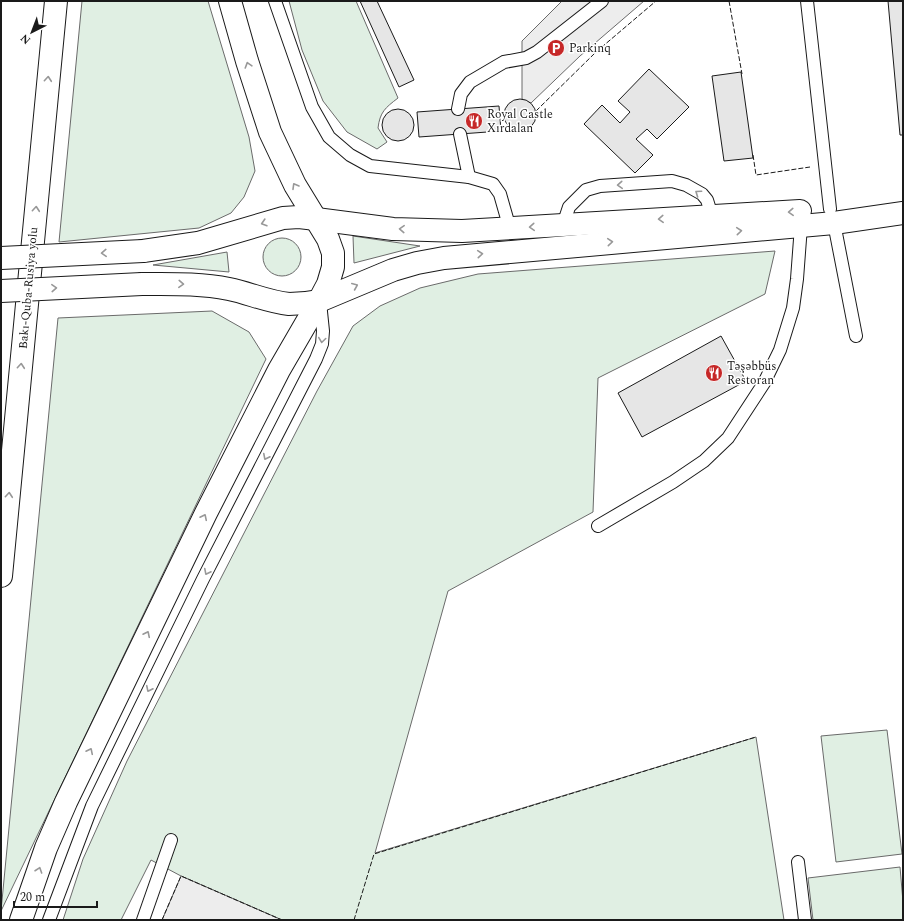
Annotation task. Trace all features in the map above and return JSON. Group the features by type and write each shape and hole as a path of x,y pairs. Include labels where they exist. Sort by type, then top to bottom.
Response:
{"main road":[{"name":"Bakı-Quba-Rusiya yolu","path":"1,576 56,1"},
{"path":"21,920 46,848 69,795 206,514 279,370 328,284 333,267 333,253 328,238 295,185 270,132 249,68 230,1"},
{"path":"1,258 143,251 198,243 283,218 299,217 393,229 456,231 563,225 801,226 832,216 903,207"},
{"path":"1,291 142,284 176,284 210,286 229,289 269,300 289,304 302,304 319,301 393,270 417,263 444,258 564,246 713,225 832,216 903,213"},
{"path":"563,225 564,246"}],"lane":[{"path":"275,1 312,106 329,137 350,155 370,166 469,177 493,184 500,194 510,229"},
{"path":"458,109 461,94 470,82 504,62 526,58 537,52 602,1"},
{"path":"807,1 832,216 856,336"},
{"path":"460,134 469,177"},
{"path":"563,225 569,207 586,190 600,186 672,181 686,185 702,194 707,200 713,225"},
{"path":"598,526 673,482 704,460 728,438 764,383 780,350 793,308 801,226"},
{"path":"48,920 92,806 203,579 316,359 322,344 323,331 319,301"},
{"path":"143,920 171,840"},
{"path":"798,862 805,920"}],"green space":[{"path":"82,1 208,1 249,137 255,171 244,197 231,213 199,228 59,242"},
{"path":"289,1 356,1 398,98 386,108 380,118 378,128 387,142 377,149 347,132 323,101 302,50"},
{"path":"353,236 420,246 354,263"},
{"path":"278,238 286,238 296,243 300,250 300,264 296,271 286,276 278,276 268,271 266,268 263,261 263,253 268,243 271,241"},
{"path":"775,251 765,294 598,378 593,512 448,591 375,853 756,737 784,920 282,920 181,876 151,860 121,920 63,920 83,859 127,761 317,391 353,326 380,306 420,288 478,274"},
{"path":"227,252 229,272 153,265"},
{"path":"212,311 249,332 266,359 1,911 58,318"},
{"path":"887,730 902,854 836,862 821,736"},
{"path":"900,867 903,920 813,920 808,878"}],"shaded area":[{"name":"Parkinq","path":"562,1 644,1 580,56 531,103 522,99 522,41"},
{"path":"181,876 282,920 162,920"}],"building":[{"path":"360,1 377,1 414,80 399,87"},
{"path":"888,1 903,1 903,135 900,135"},
{"path":"649,69 689,107 657,139 647,129 636,139 653,155 635,173 584,124 602,105 620,123 630,112 618,101"},
{"path":"741,72 753,158 724,161 712,76"},
{"path":"517,99 523,99 533,106 536,115 535,121 529,128 523,131 517,131 507,124 504,118 504,112 511,102"},
{"path":"499,106 501,131 419,137 417,112"},
{"path":"395,109 401,109 411,116 414,125 413,131 407,138 401,141 395,141 385,134 382,128 382,122 389,112"},
{"path":"721,336 746,381 642,437 618,393"}],"fence":[{"path":"536,111 596,52 656,1"},
{"path":"729,1 742,74"},
{"path":"753,155 756,175 810,167"},
{"path":"354,920 374,854 756,737"},
{"path":"162,920 181,876 282,920"}],"place":[{"name":"Parkinq","path":"556,48"},
{"name":"Royal Castle Xırdalan","path":"474,121"},
{"name":"Təşəbbüs Restoran","path":"714,373"}]}
